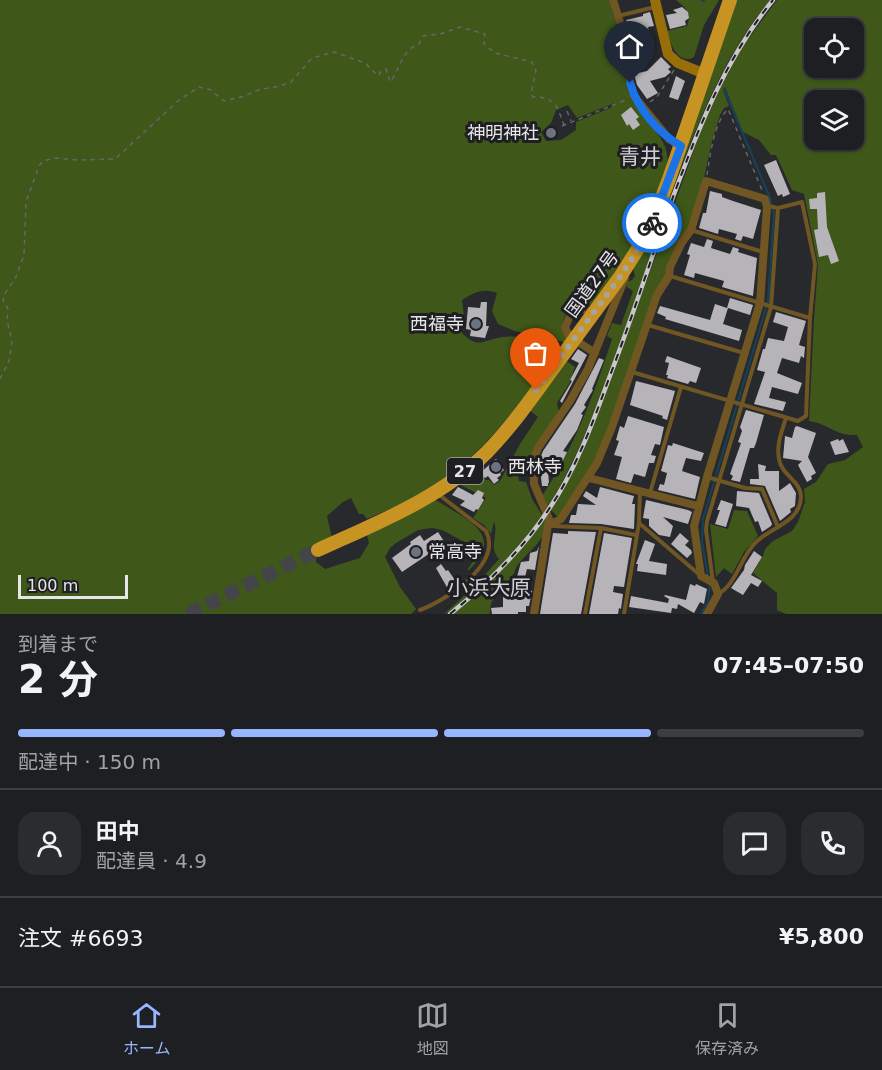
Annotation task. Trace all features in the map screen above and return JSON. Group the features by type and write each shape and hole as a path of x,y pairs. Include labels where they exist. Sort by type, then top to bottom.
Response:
{"highway":[{"name":"国道27号","path":"318,550 435,492 462,474 495,443 573,340 628,265 649,231 681,146 730,0"}],"main road":[{"path":"655,4 668,54 678,63 705,74"}],"street":[{"path":"613,0 623,32 628,75 634,96 669,139 681,146"},
{"path":"549,525 561,519 589,478 602,452 657,294 669,276 674,259 691,230 706,182 771,205 764,252 766,305 745,353 736,403 698,506 694,535 708,580 718,594 707,614"},
{"path":"534,614 549,514 534,484 533,460 538,448 570,401 595,353 628,265"},
{"path":"593,313 584,309 572,311 565,327 569,336 595,353"},
{"path":"589,478 698,506"}],"lane":[{"path":"617,16 655,4"},
{"path":"631,372 736,403 798,422 806,416 814,264 802,202 771,205 766,305 736,403 706,530 708,580"},
{"path":"691,230 764,252"},
{"path":"669,276 810,318"},
{"path":"648,325 745,353"},
{"path":"649,494 681,387"},
{"path":"718,594 726,590 747,552 756,542 794,515 801,501 798,486 782,469 779,462 778,447 786,418"},
{"path":"709,477 745,488 762,489 778,527"},
{"path":"624,614 639,524 640,491"},
{"path":"420,610 438,603 457,591 487,558 488,536 482,526 435,492"},
{"path":"639,524 708,580"},
{"path":"549,525 601,528 636,535"},
{"path":"585,614 601,528"}],"path":[{"path":"0,379 9,361 12,342 8,309 3,300 16,277 24,255 26,202 39,166 43,161 56,158 115,159 178,101 198,87 211,90 224,101 245,96 258,90 291,82 312,58 334,52 365,63 378,76 382,70 386,69 390,82 399,62 412,46 419,44 423,36 466,27 485,34 484,44 495,53 532,62 535,66 536,77 531,93 533,97 546,98 559,109 563,125 634,96"},
{"path":"642,107 657,97 678,63"},
{"path":"706,182 713,142 722,116 728,109 771,205"},
{"path":"567,111 571,122"}],"green space":[{"path":"0,0 609,0 621,43 625,78 630,95 639,111 658,134 666,150 666,169 640,233 593,305 567,309 561,327 567,338 564,342 515,331 498,324 492,311 497,293 479,292 462,300 464,316 461,332 472,341 525,337 548,342 559,348 503,424 452,473 417,496 367,519 363,514 359,514 351,498 343,502 327,516 332,538 317,546 316,562 325,569 360,558 369,543 367,535 436,500 469,521 483,537 484,547 480,557 469,570 467,570 476,557 474,547 442,530 432,528 418,530 396,543 385,557 400,587 416,609 411,614 0,614","holes":["615,103 610,108 576,122 576,130 561,140 546,141 541,132 551,123 556,110 568,105 577,118"]},
{"path":"676,0 705,2 704,0 719,0 704,25 694,57 688,59 679,56 676,52 667,31 687,26 689,18 687,11"},
{"path":"735,0 770,0 754,20 727,64 705,110 676,181 593,415 577,453 548,507 542,496 564,459 590,401 612,339 607,336 612,323 621,325 633,291 627,287 627,282 635,276 633,268"},
{"path":"777,0 882,0 882,614 786,614 777,610 777,593 753,573 765,549 773,541 792,531 798,522 805,502 804,489 816,482 828,464 845,460 863,447 857,435 843,434 809,421 818,265 804,194 792,190 776,155 771,155 759,140 743,132 725,87 723,90 729,106 724,108 720,115 688,229 665,278 595,462 560,516 558,517 551,510 583,452 707,114 742,47"},
{"path":"565,360 575,367 569,384 557,403 559,413 533,450 528,464 520,462 517,471 519,481 526,482 532,499 542,515 500,566 464,600 444,614 474,587 499,559 494,550 494,521 491,534 484,525 473,518 486,498 457,483 475,468 494,485 500,481 538,417 528,409"},
{"path":"734,510 747,511 758,536 744,552 732,574 724,568 716,577 710,524 728,529"},
{"path":"545,519 546,526 541,539 494,597 490,614 453,614 504,567"}],"building":[{"path":"682,7 688,12 689,18 685,21 686,25 670,29 666,15 677,13 673,10"},
{"path":"650,12 654,26 648,27 652,48 644,50 640,28 629,30 626,20"},
{"path":"646,50 647,59 632,60 631,51"},
{"path":"661,57 671,67 668,69 671,72 665,77 650,81 658,93 647,99 637,85 634,74 647,71"},
{"path":"676,76 685,81 678,100 669,97"},
{"path":"631,107 639,117 636,119 640,125 633,130 629,124 627,126 621,115"},
{"path":"776,160 790,194 783,197 782,194 778,196 764,165"},
{"path":"710,191 761,210 753,239 743,236 741,241 735,239 737,234 719,229 718,234 699,228 703,213 706,213"},
{"path":"825,192 827,227 839,261 831,264 828,255 819,257 814,230 818,229 817,209 810,209 809,199 817,198 817,193"},
{"path":"707,239 713,241 711,248 730,254 733,247 739,249 738,252 757,258 753,296 722,287 724,281 695,273 694,278 684,275 691,243 704,247"},
{"path":"730,298 753,305 750,315 728,308 723,324 742,330 739,341 665,319 666,317 657,313 660,306 710,320 715,304 727,308"},
{"name":"西福寺","path":"481,302 487,302 486,326 489,326 485,338 470,336 471,330 466,329 468,307 480,308"},
{"path":"776,312 806,321 799,345 805,347 804,358 801,356 799,363 782,358 777,373 802,383 798,394 772,387 769,398 786,402 783,411 754,404 765,372 757,370 763,349 765,349 768,338 784,341 788,327 773,322"},
{"path":"578,349 587,355 562,403 560,401 579,363 571,359"},
{"path":"667,356 701,368 696,383 690,381 688,384 667,378 669,363 665,362"},
{"path":"599,358 604,360 593,390 584,405 586,407 581,414 583,415 577,430 563,451 567,452 558,471 548,470 548,486 542,486 539,461 543,451 575,404"},
{"path":"636,381 675,391 667,420 662,418 663,416 630,405"},
{"path":"746,410 764,415 754,448 750,448 740,482 731,480 733,476 730,474 741,443 738,442 742,431 740,427"},
{"path":"628,416 664,427 660,445 655,444 651,455 656,456 654,463 649,463 645,477 634,474 631,483 616,479 622,457 614,455 619,441 616,440 620,426 624,428"},
{"path":"797,426 816,433 808,457 816,473 807,482 798,465 802,461 783,458 785,436 792,438"},
{"path":"838,439 839,441 843,439 849,452 835,455 830,442"},
{"path":"673,443 704,453 701,461 686,458 682,471 700,477 695,499 658,490 660,484 664,485 667,473 661,471 668,445 672,446"},
{"path":"496,459 504,470 494,484 488,476 485,478 480,473"},
{"path":"758,464 766,466 765,471 779,471 779,491 790,483 796,493 795,506 780,521 765,486 750,484 750,479 759,479"},
{"path":"458,487 473,495 478,490 484,493 482,498 484,500 478,510 474,512 460,505 465,501 452,495"},
{"path":"600,487 634,496 632,504 635,504 634,529 601,524 569,523 571,515 576,515 578,504 596,505 583,496 586,491 597,498"},
{"path":"737,491 759,493 771,526 762,532 749,508 736,506"},
{"path":"646,500 692,512 688,524 663,517 673,526 670,537 659,535 649,526 649,519 643,518"},
{"path":"721,500 733,504 726,527 715,524"},
{"path":"568,531 596,532 581,614 540,614 553,533 568,534"},
{"name":"常高寺","path":"438,532 445,543 402,572 392,558 420,535 424,541"},
{"path":"604,533 632,538 624,587 614,586 613,592 623,594 621,609 619,608 618,614 589,614"},
{"path":"680,533 689,541 685,545 692,553 687,558 671,544"},
{"path":"645,540 655,544 649,561 667,564 666,575 637,571 638,564 636,564"},
{"path":"539,546 535,570 527,569 522,589 532,591 526,612 492,614 491,608 503,607 503,588 514,588 521,562 529,561 530,553 537,551"},
{"path":"754,551 762,557 751,575 762,581 758,587 751,583 743,595 731,588"},
{"path":"441,564 457,583 448,589 436,568"},
{"path":"690,584 707,589 704,604 700,602 694,613 678,604 677,609 672,608 671,613 629,607 631,596 668,603 669,599 665,595 686,600"}],"waterway":[{"path":"708,576 702,541 703,519 768,301 774,214 770,198 724,89"},
{"path":"701,614 708,601 710,585"}],"tunnel":[{"path":"188,614 318,550"}],"railway":[{"path":"450,614 491,578 516,552 539,524 568,477 598,408 703,119 741,46 773,0"}],"way so far":[{"path":"536,390 620,277 652,223"}],"place":[{"name":"神明神社","path":"551,133"},
{"name":"西福寺","path":"476,324"},
{"name":"西林寺","path":"496,467"},
{"name":"常高寺","path":"416,552"}],"district":[{"name":"青井","path":"640,157"},
{"name":"小浜大原","path":"489,588"}],"route":[{"path":"630,83 634,96 650,118 669,139 681,146 652,223"}]}
